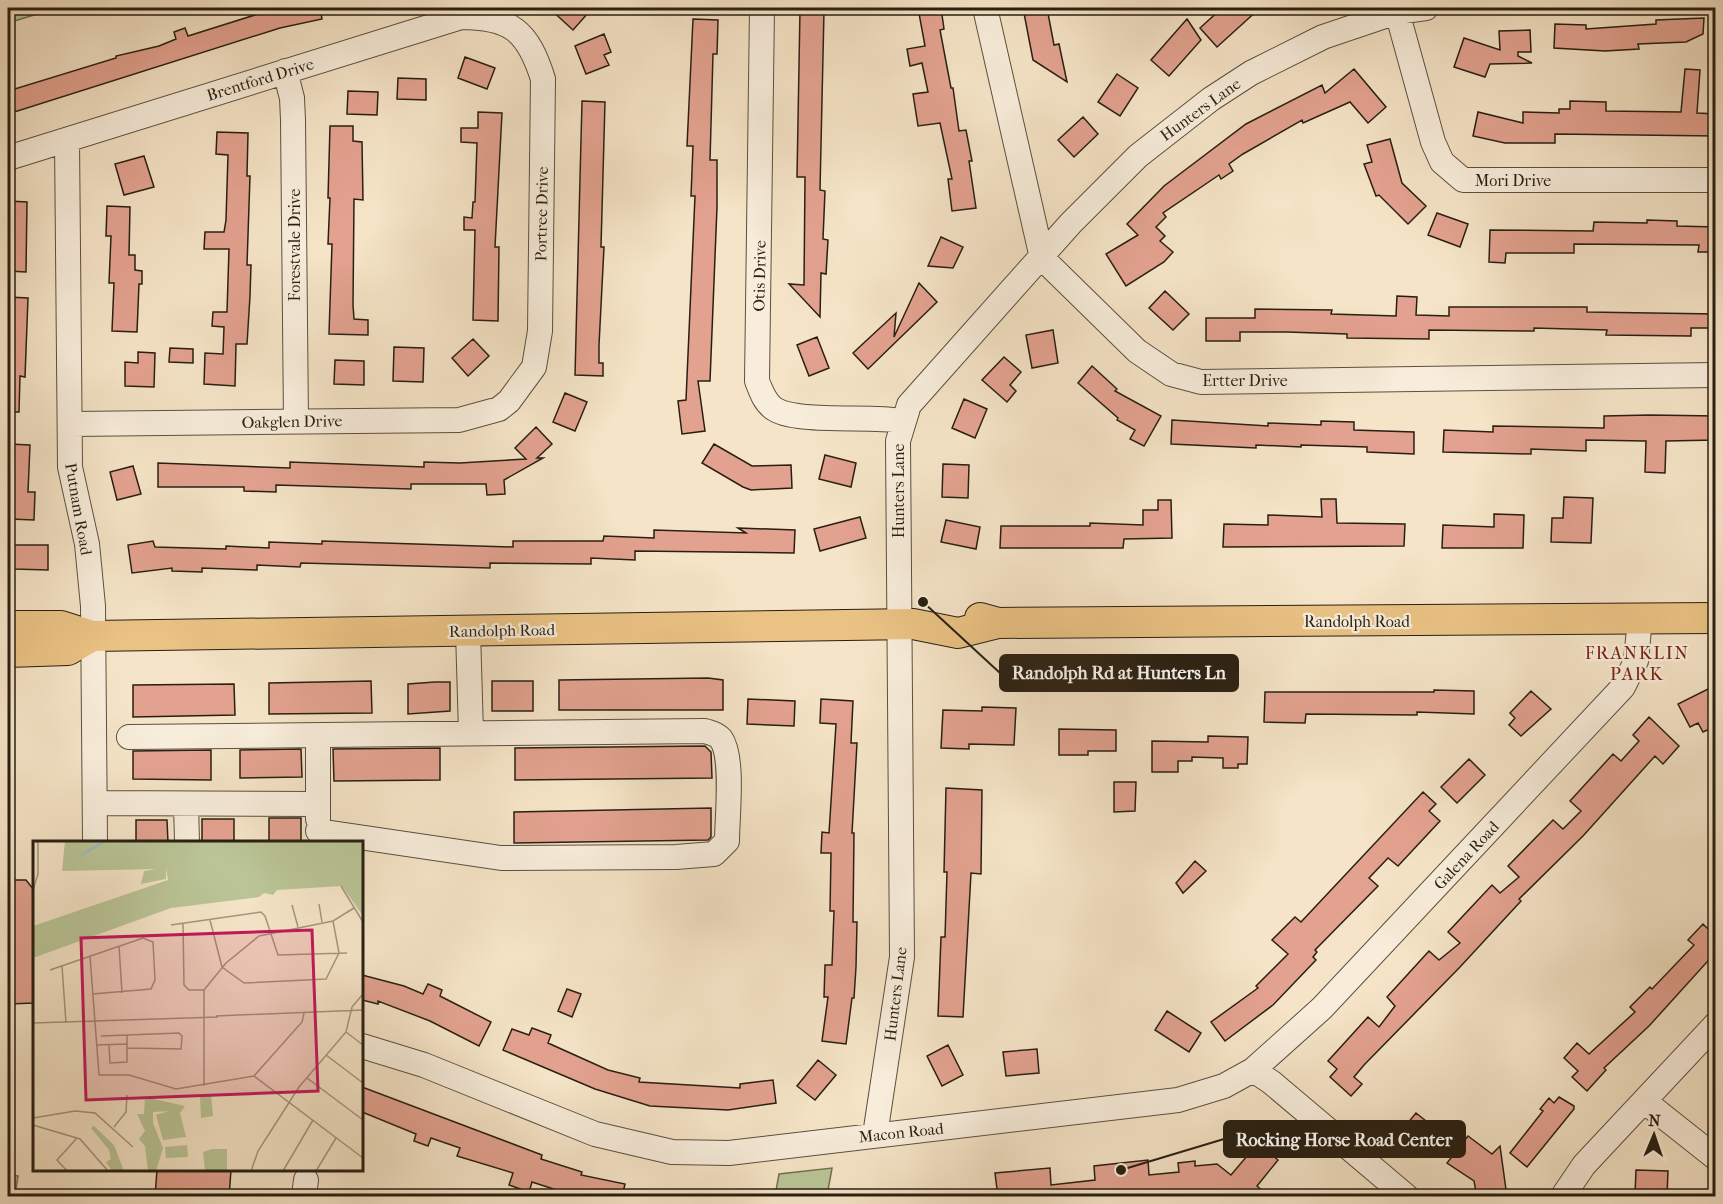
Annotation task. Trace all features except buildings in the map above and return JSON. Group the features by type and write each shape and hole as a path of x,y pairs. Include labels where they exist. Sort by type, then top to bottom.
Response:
{"main road":[{"name":"Randolph Road","path":"8,626 60,626 92,636 905,624 958,613 998,623 1716,618"},
{"name":"Randolph Road","path":"8,652 68,650 92,636"}],"street":[{"name":"Otis Drive","path":"762,8 757,381 769,404 793,417 879,417 902,421"},
{"path":"985,8 1042,258"},
{"name":"Hunters Lane","path":"875,1135 902,957 905,624 898,441 902,421 909,405 1071,223 1138,156 1211,99 1251,73 1323,37 1397,10 1426,8"},
{"name":"Mori Drive","path":"1397,10 1433,142 1442,162 1463,180 1716,180"},
{"name":"Brentford Drive","path":"8,159 460,17 488,17 514,28"},
{"name":"Portree Drive","path":"509,401 534,367 540,331 543,79 534,51 514,28"},
{"name":"Forestvale Drive","path":"285,71 293,109 296,421"},
{"name":"Putnam Road","path":"67,140 70,468 87,544 93,606 95,841"},
{"name":"Ertter Drive","path":"1042,258 1137,351 1171,374 1201,382 1716,375"},
{"name":"Oakglen Drive","path":"71,424 459,420 499,409 509,401"},
{"name":"Galena Road","path":"1253,1070 1322,1008 1623,687 1636,661 1640,618"},
{"path":"468,631 471,733"},
{"path":"129,737 705,731 717,735 723,741 727,756 727,841 714,854 676,857 501,858 363,842"},
{"path":"318,736 318,837 353,841"},
{"path":"95,803 317,804"},
{"path":"186,804 187,841"},
{"path":"1563,1197 1584,1166 1716,1024"},
{"name":"Macon Road","path":"363,1046 424,1065 595,1134 672,1152 729,1153 1178,1100 1224,1086 1253,1070"},
{"path":"1253,1070 1271,1082 1406,1197"},
{"path":"1644,1101 1716,1158"}],"green space":[{"path":"8,8 57,8 8,23"},
{"path":"832,1168 827,1196 775,1196 779,1174"},
{"path":"8,1175 18,1176 15,1196 8,1196"}],"place":[{"name":"Randolph Rd at Hunters Ln","path":"923,602"},
{"name":"Rocking Horse Road Center","path":"1121,1170"}],"district":[{"name":"FRANKLIN PARK","path":"1637,663"}]}
